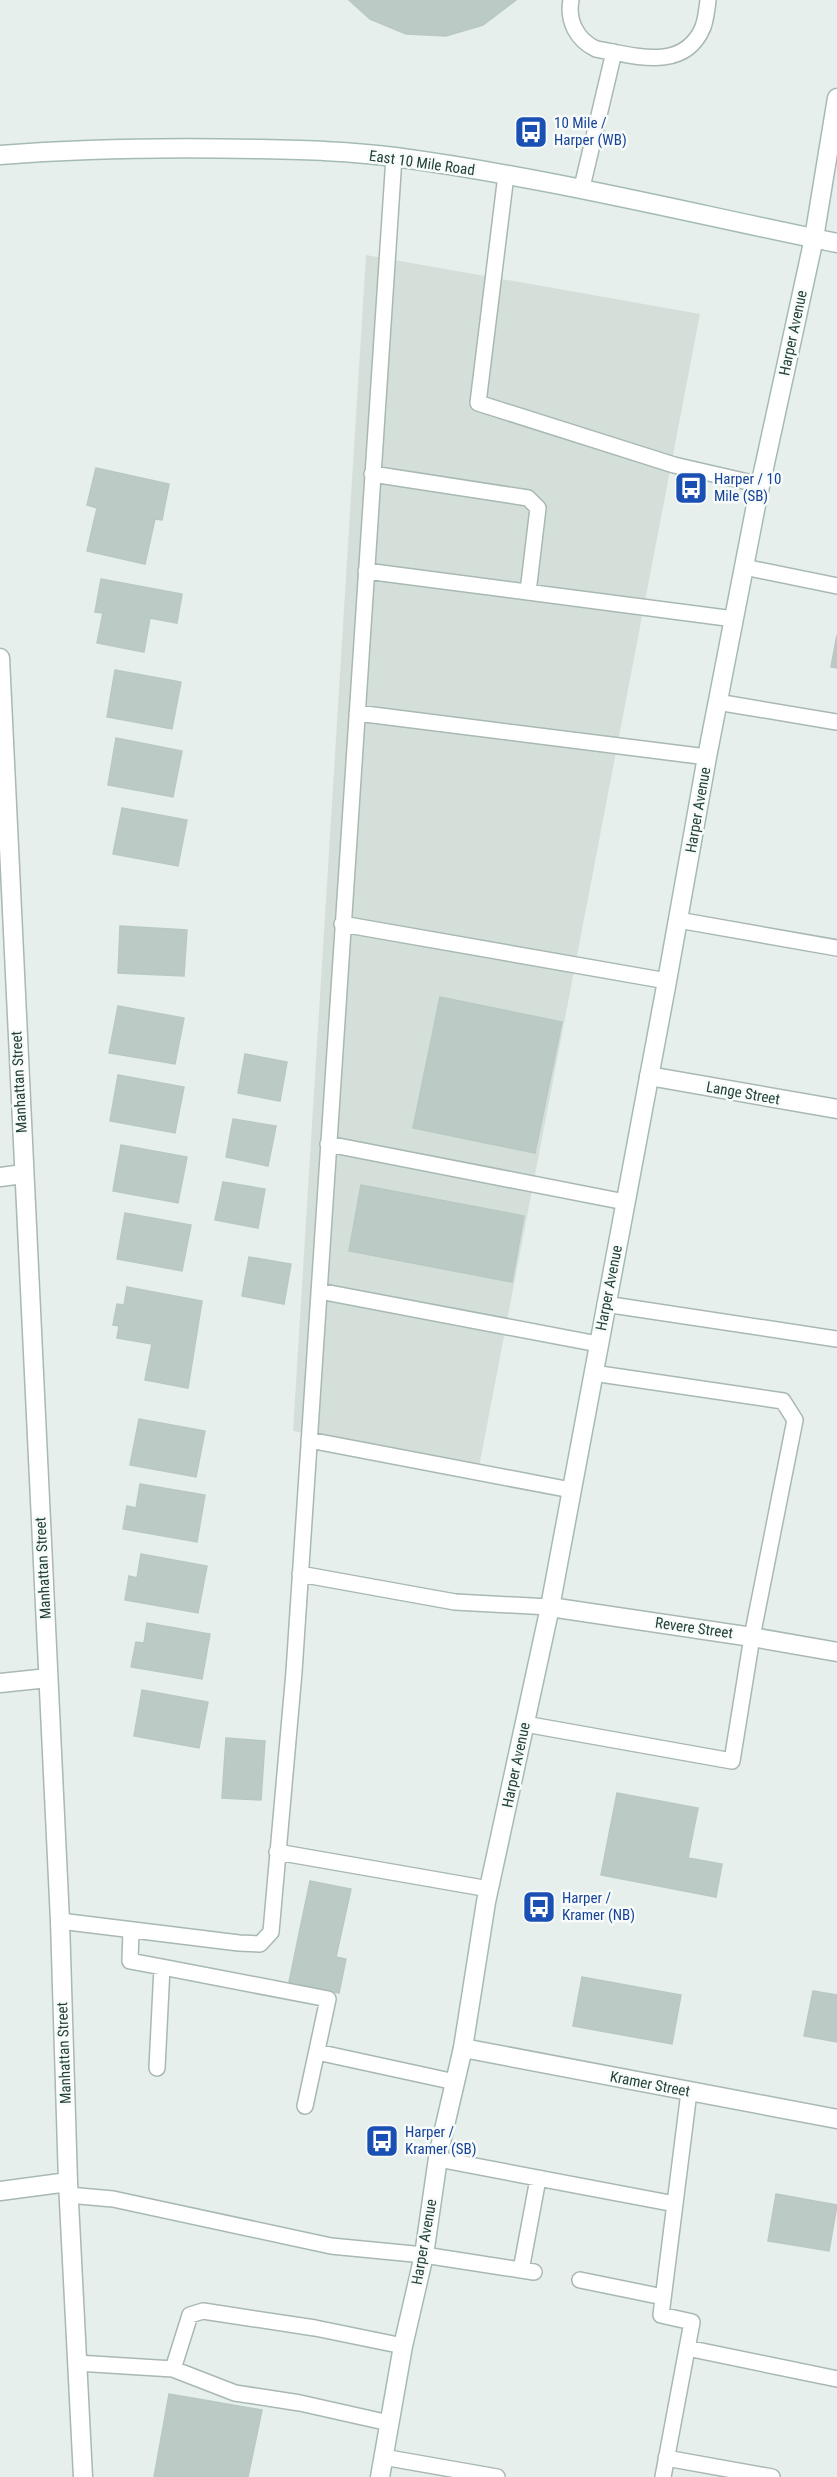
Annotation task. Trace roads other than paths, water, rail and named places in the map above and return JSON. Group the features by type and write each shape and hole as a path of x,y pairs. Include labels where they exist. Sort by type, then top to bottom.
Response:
{"street":[{"name":"Harper Avenue","path":"380,2477 404,2346 424,2255 438,2159 463,2048 489,1889 550,1607 717,702 760,485 814,238 837,98"},
{"name":"East 10 Mile Road","path":"0,155 70,149 199,147 394,157 582,188 837,243"},
{"name":"Manhattan Street","path":"0,658 60,1921 68,2189 83,2477"},
{"name":"Lange Street","path":"649,1076 837,1109"},
{"path":"0,1177 23,1174"},
{"name":"Revere Street","path":"550,1607 837,1652"},
{"path":"0,1683 48,1678"},
{"name":"Kramer Street","path":"463,2048 837,2119"},
{"path":"0,2191 68,2189"}],"lane":[{"path":"571,0 570,8 578,37 596,49 660,59 676,56 690,46 703,26 708,0"},
{"path":"582,188 614,52"},
{"path":"60,1921 214,1941 260,1944 271,1932 300,1574 394,157"},
{"path":"506,176 478,403 674,465 760,485"},
{"path":"372,474 528,498 537,508 528,592"},
{"path":"744,567 837,586"},
{"path":"366,571 734,619"},
{"path":"717,702 837,722"},
{"path":"357,713 707,757"},
{"path":"678,920 837,948"},
{"path":"342,924 667,981"},
{"path":"328,1144 625,1202"},
{"path":"318,1291 598,1344"},
{"path":"605,1304 837,1339"},
{"path":"525,1724 732,1761 752,1637 795,1420 783,1401 593,1373"},
{"path":"309,1440 571,1490"},
{"path":"300,1574 455,1602 550,1607"},
{"path":"277,1852 489,1889"},
{"path":"131,1930 130,1961 328,1999 305,2106"},
{"path":"156,2068 162,1967"},
{"path":"317,2052 455,2082"},
{"path":"663,2477 692,2322 661,2315 689,2092"},
{"path":"438,2159 675,2204"},
{"path":"68,2189 331,2246 424,2255 528,2271 538,2179"},
{"path":"580,2280 663,2297"},
{"path":"173,2369 190,2314 203,2311 315,2328 404,2346"},
{"path":"687,2348 837,2379"},
{"path":"77,2363 173,2369 235,2393 300,2403 389,2424"},
{"path":"383,2457 497,2477"},
{"path":"666,2458 772,2477"}],"place":[{"name":"10 Mile / Harper (WB)","path":"531,132"},
{"name":"Harper / 10 Mile (SB)","path":"691,488"},
{"name":"Harper / Kramer (NB)","path":"539,1907"},
{"name":"Harper / Kramer (SB)","path":"382,2141"}]}
